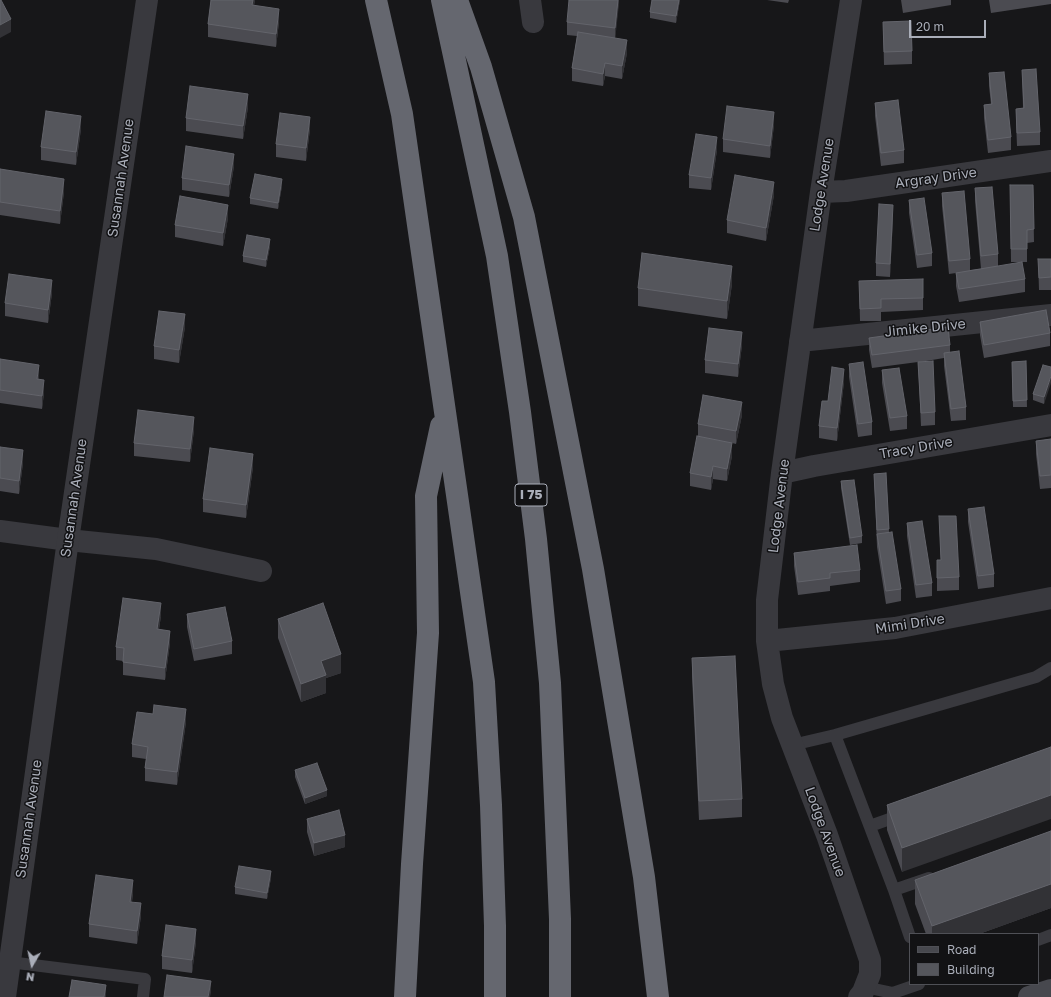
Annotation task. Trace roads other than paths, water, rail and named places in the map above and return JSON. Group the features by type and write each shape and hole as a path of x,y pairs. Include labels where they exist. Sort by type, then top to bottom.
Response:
{"highway":[{"path":"376,0 402,114 484,682 491,805 495,926 495,997"},
{"name":"I 75","path":"442,0 497,256 520,412 536,539 550,682 560,919 560,997"},
{"path":"457,0 481,67 524,218 593,569 644,877 658,997"},
{"path":"405,997 412,864 428,633 426,496 444,411"}],"main road":[{"path":"1029,997 1051,990"}],"street":[{"name":"Susannah Avenue","path":"5,997 68,540 147,0"},
{"path":"530,0 533,22"},
{"name":"Lodge Avenue","path":"851,0 821,192 782,473 767,600 767,641 773,684 782,718 827,835 870,960 870,974 862,992"},
{"name":"Argray Drive","path":"821,192 846,191 1051,161"},
{"name":"Jimike Drive","path":"800,341 1051,315"},
{"name":"Tracy Drive","path":"782,473 814,466 1051,425"},
{"path":"0,530 68,540 156,549 261,571"},
{"name":"Mimi Drive","path":"767,641 895,628 1051,598"}],"lane":[{"path":"792,745 836,735 1036,676 1051,668"},
{"path":"836,735 909,934"},
{"path":"870,826 913,810"},
{"path":"894,890 939,874"},
{"path":"1039,940 1051,936"},
{"path":"9,962 145,979 143,997"},
{"path":"862,992 893,993 916,985"}]}
